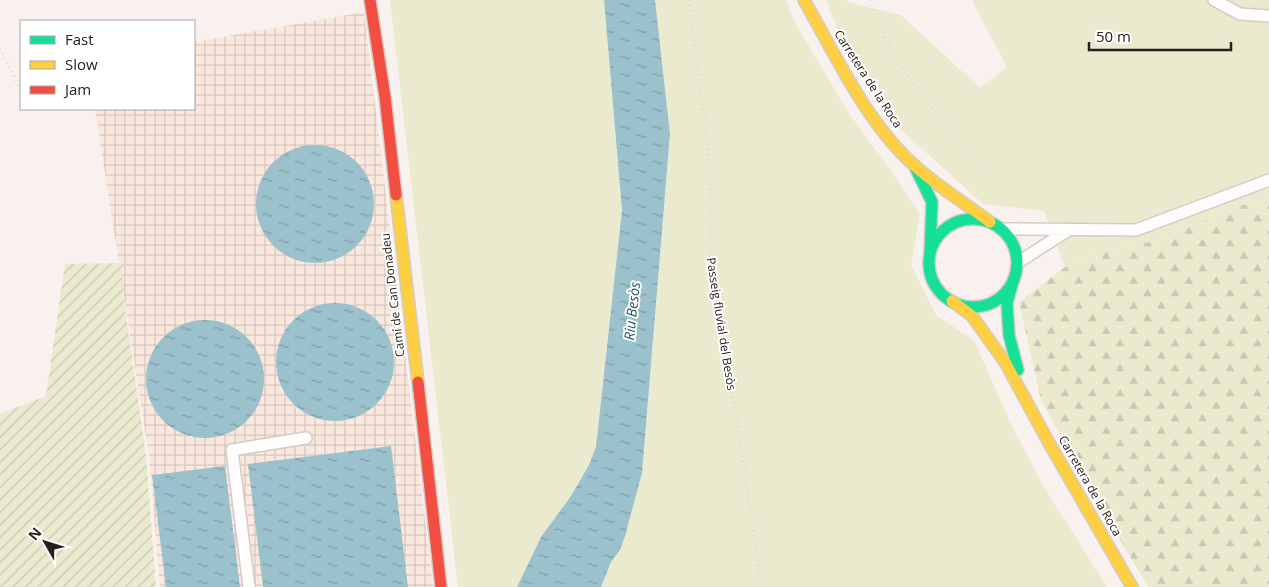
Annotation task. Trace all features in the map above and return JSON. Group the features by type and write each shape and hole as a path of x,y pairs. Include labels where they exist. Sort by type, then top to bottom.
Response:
{"street":[{"name":"Camí de Can Donadeu","path":"370,0 385,97 441,587"},
{"name":"Carretera de la Roca","path":"804,0 864,104 885,134 916,168 990,222"},
{"name":"Carretera de la Roca","path":"916,168 932,202 929,261"},
{"path":"970,219 990,222 1002,229 1013,244 1017,263 1014,278 1009,288 1002,296 988,303 972,306 952,301 938,288 930,270 929,261 935,241 950,226 959,221 970,219"},
{"name":"Carretera de la Roca","path":"1014,278 1007,303 1008,335 1026,398"},
{"name":"Carretera de la Roca","path":"952,301 972,316 1005,362 1049,444 1132,587"}],"lane":[{"path":"1214,0 1240,14 1269,16"},
{"path":"1002,229 1067,231 1136,230 1269,180"},
{"path":"1017,263 1067,231"},
{"path":"249,587 232,450 306,438"}],"path":[{"name":"Passeig fluvial del Besòs","path":"689,0 706,130 712,203 710,254 715,298 742,452 761,587"},
{"path":"870,0 895,60 990,181"},
{"path":"0,49 19,86"}],"shaded area":[{"path":"364,12 433,587 160,587 149,456 95,110 195,110 195,42"}],"green space":[{"path":"390,0 604,0 622,210 596,447 589,465 571,496 541,537 517,587 458,587"},
{"path":"655,0 786,0 794,21 850,115 888,166 920,214 911,265 937,316 974,340 1010,422 1042,484 1107,587 601,587 611,562 620,550 642,473 670,134"},
{"path":"826,0 847,0 848,2 901,15 980,88 1007,67 973,0 1269,0 1269,198 1236,207 1160,240 1096,253 1065,267 1044,211 983,204 899,128 843,43"},
{"path":"1269,198 1269,587 1148,587 1080,472 1041,400 1019,302 1065,267 1096,253 1160,240 1236,207"},
{"path":"121,263 125,308 146,455 156,587 0,587 0,414 46,396 65,264"}],"water":[{"name":"Riu Besòs","path":"604,0 655,0 670,134 642,473 620,550 611,562 601,587 517,587 541,537 571,496 589,465 596,447 622,210"},
{"path":"315,145 338,149 357,162 370,181 374,204 370,227 357,246 338,259 315,263 292,259 273,246 260,227 256,204 260,181 273,162 292,149"},
{"path":"335,303 358,307 377,320 390,339 394,362 390,385 377,404 358,417 335,421 312,417 293,404 280,385 276,362 280,339 293,320 312,307"},
{"path":"205,320 228,324 247,337 260,356 264,379 260,402 247,421 228,434 205,438 182,434 163,421 150,402 146,379 150,356 163,337 182,324"},
{"path":"391,446 408,587 263,587 248,464"},
{"path":"225,466 240,587 166,587 152,475"}],"traffic: fast":[{"path":"916,169 932,202 930,252"},
{"path":"973,219 990,223 1004,232 1013,246 1017,263 1013,280 1004,294 990,303 973,307 956,303 942,294 933,280 929,263 933,246 942,232 956,223 973,219"},
{"path":"1014,278 1007,303 1009,335 1018,370"}],"traffic: slow":[{"path":"804,0 867,110 882,131 916,167 990,222"},
{"path":"396,195 418,382"},
{"path":"952,301 972,316 1005,362 1132,587"}],"traffic: jam":[{"path":"370,0 385,97 396,195"},
{"path":"418,382 441,587"}]}
